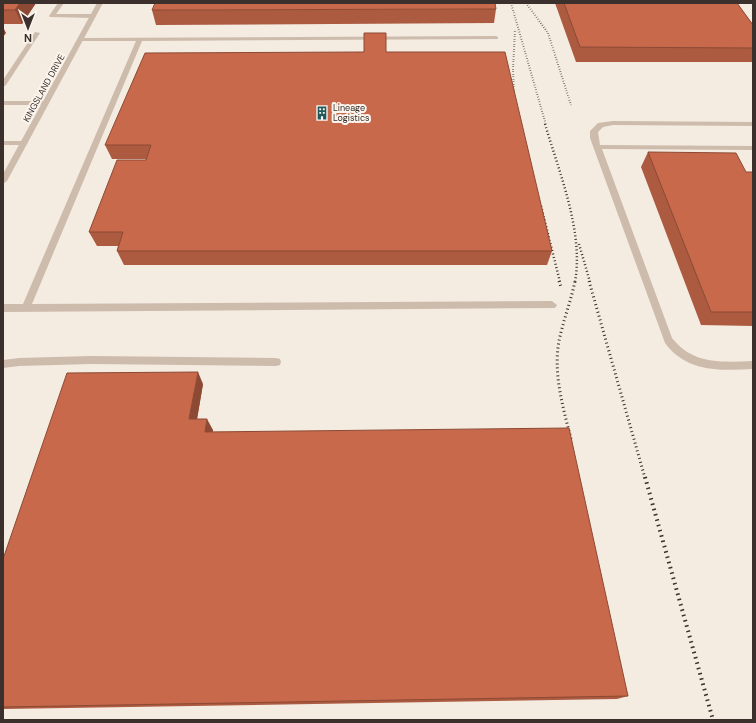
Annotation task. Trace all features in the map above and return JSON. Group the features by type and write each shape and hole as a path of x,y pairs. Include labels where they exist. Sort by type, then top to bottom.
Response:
{"street":[{"path":"61,3 52,16 93,16"},
{"name":"KINGSLAND DRIVE","path":"3,181 100,3"},
{"path":"3,85 37,33"},
{"path":"81,39 496,38"},
{"path":"26,308 140,39"},
{"path":"3,103 46,103"},
{"path":"753,124 612,123 601,125 594,130 594,138 597,147 668,340 679,352 695,360 722,366 753,365"},
{"path":"3,143 24,143"},
{"path":"597,147 753,148"},
{"path":"3,308 552,305"},
{"path":"3,364 19,362 91,360 276,362"}],"building":[{"path":"3,3 20,3 15,10 3,10"},
{"path":"155,3 495,3 496,9 152,10"},
{"path":"564,3 737,3 753,25 753,48 580,47"},
{"name":"Lineage Logistics","path":"364,33 386,33 386,52 505,52 552,251 117,251 123,232 89,232 117,160 146,160 151,145 105,145 145,53 364,52"},
{"path":"648,152 736,153 746,172 753,172 753,312 711,312"},
{"path":"198,372 189,419 207,419 205,432 569,428 628,696 3,707 3,559 67,373"}],"railway":[{"path":"511,3 546,125"},
{"path":"526,3 548,33 571,105"},
{"path":"514,97 513,69 515,30"},
{"path":"545,124 569,202 573,223 577,263 575,282"},
{"path":"541,206 560,282"},
{"path":"579,244 590,282"},
{"path":"559,281 561,287"},
{"path":"571,439 558,378 557,353 575,281"},
{"path":"589,281 645,478"},
{"path":"645,477 713,720"}],"place":[{"name":"Lineage Logistics","path":"322,113"}]}
